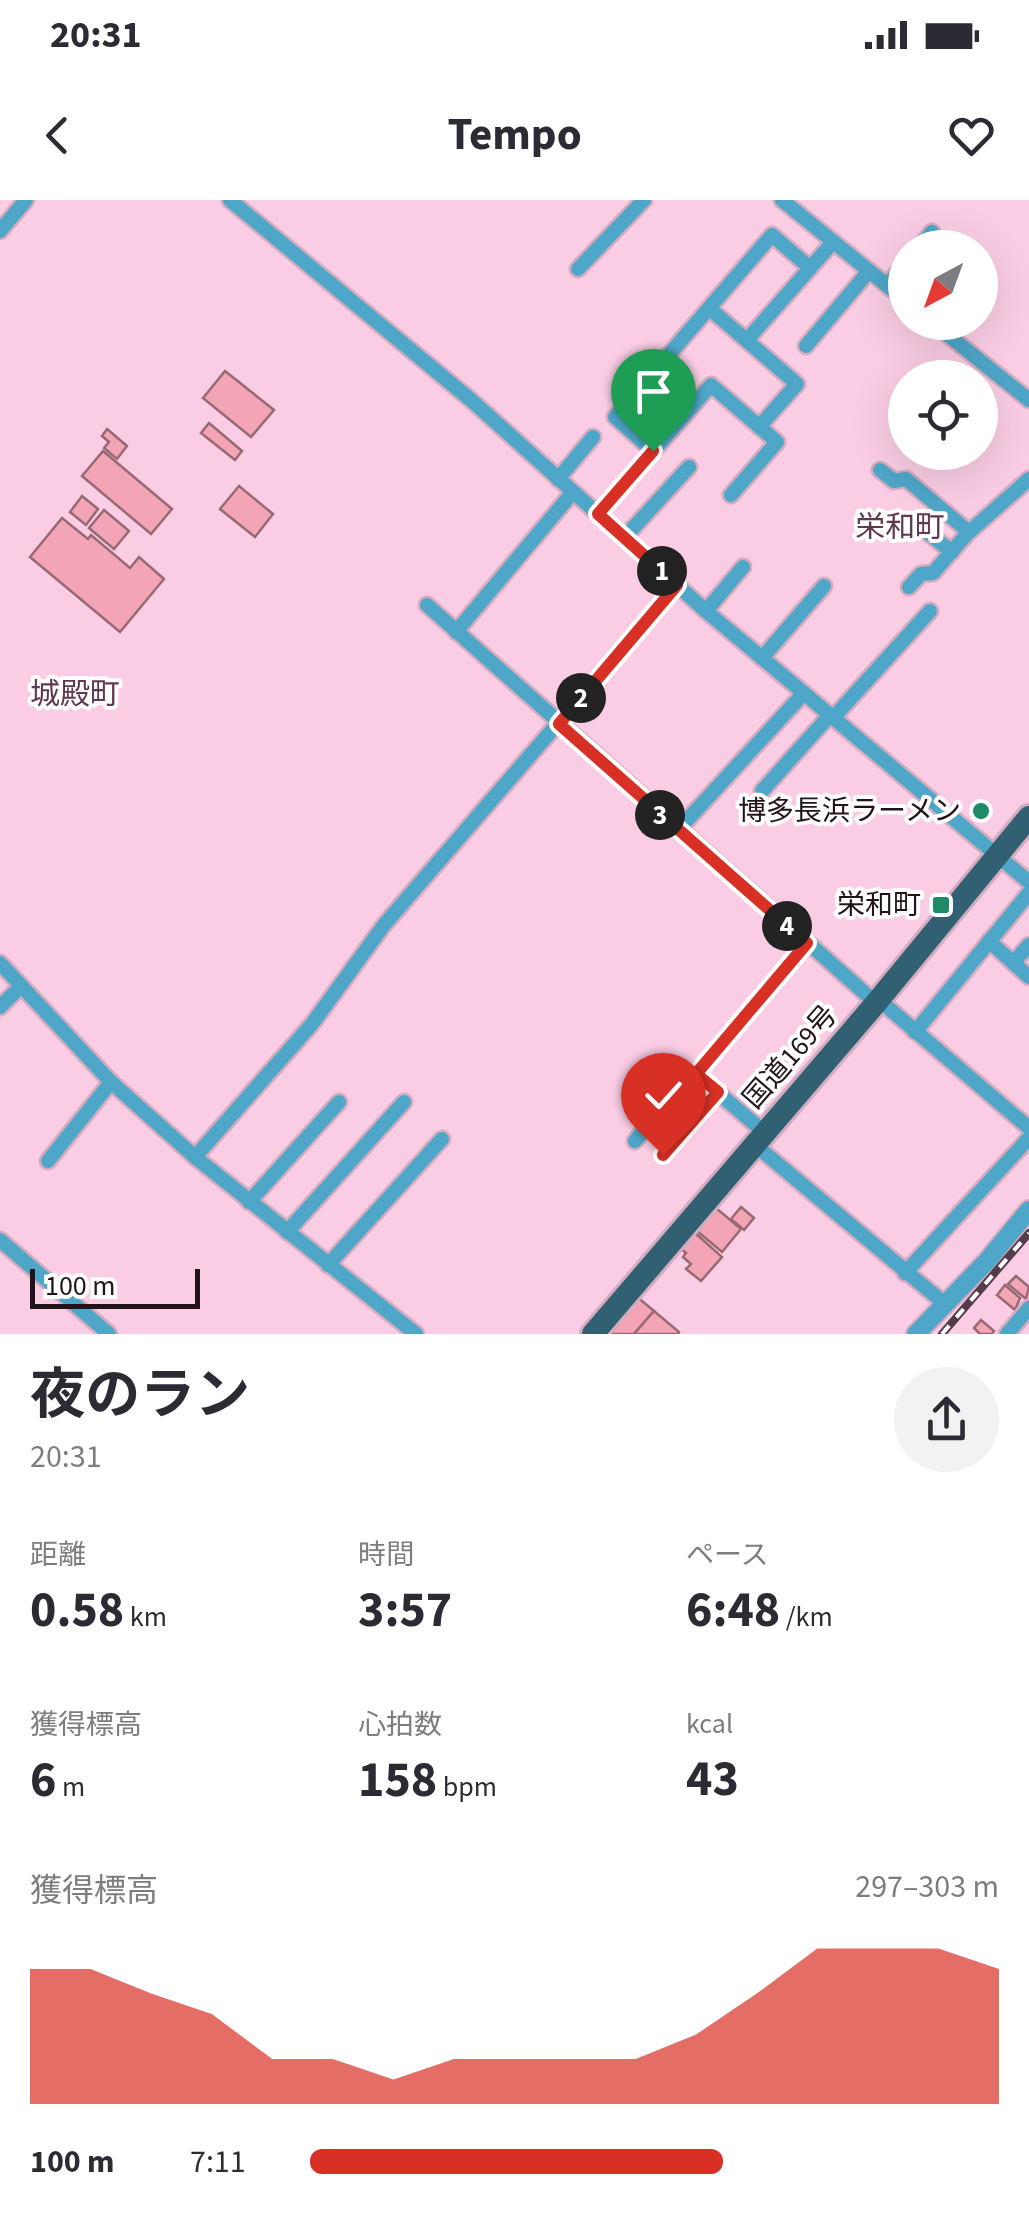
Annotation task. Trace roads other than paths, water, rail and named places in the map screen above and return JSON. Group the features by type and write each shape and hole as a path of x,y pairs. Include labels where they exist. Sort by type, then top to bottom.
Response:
{"highway":[{"name":"国道169号","path":"593,1334 1029,816"}],"street":[{"path":"0,231 26,200"},
{"path":"230,200 472,400 706,611 1029,882"},
{"path":"578,268 644,200"},
{"path":"782,200 886,285"},
{"path":"653,451 615,418 772,235 810,268"},
{"path":"747,340 833,242"},
{"path":"806,346 869,271"},
{"path":"710,308 797,384 760,427"},
{"path":"954,340 1029,400"},
{"path":"598,514 711,385 777,442 731,495"},
{"path":"558,479 594,438"},
{"path":"624,538 689,467"},
{"path":"880,470 894,481 906,479 970,532"},
{"path":"909,588 920,574 933,573 970,532 1029,478"},
{"path":"456,632 573,492"},
{"path":"922,528 952,552"},
{"path":"706,611 743,567"},
{"path":"194,1157 312,1024 384,925 677,585"},
{"path":"762,658 824,586"},
{"path":"428,605 807,943 1029,1128"},
{"path":"762,792 930,611"},
{"path":"678,830 804,693"},
{"path":"915,1032 1029,893"},
{"path":"989,942 1029,977"},
{"path":"635,1141 807,943"},
{"path":"1014,963 1029,945"},
{"path":"0,963 111,1082 194,1157 416,1334"},
{"path":"0,1007 21,986"},
{"path":"696,1074 718,1092 759,1138 945,1304"},
{"path":"48,1162 111,1082"},
{"path":"663,1155 718,1092"},
{"path":"249,1202 339,1102"},
{"path":"287,1232 404,1102"},
{"path":"328,1265 442,1138"},
{"path":"906,1273 1029,1138"},
{"path":"916,1334 1029,1210"},
{"path":"0,1240 109,1334"},
{"path":"1007,1334 1029,1308"}],"railway":[{"path":"942,1334 1029,1233"}],"place":[{"name":"博多長浜ラーメン","path":"981,811"},
{"name":"栄和町","path":"941,905"}],"district":[{"name":"栄和町","path":"900,527"},
{"name":"城殿町","path":"75,694"}]}
